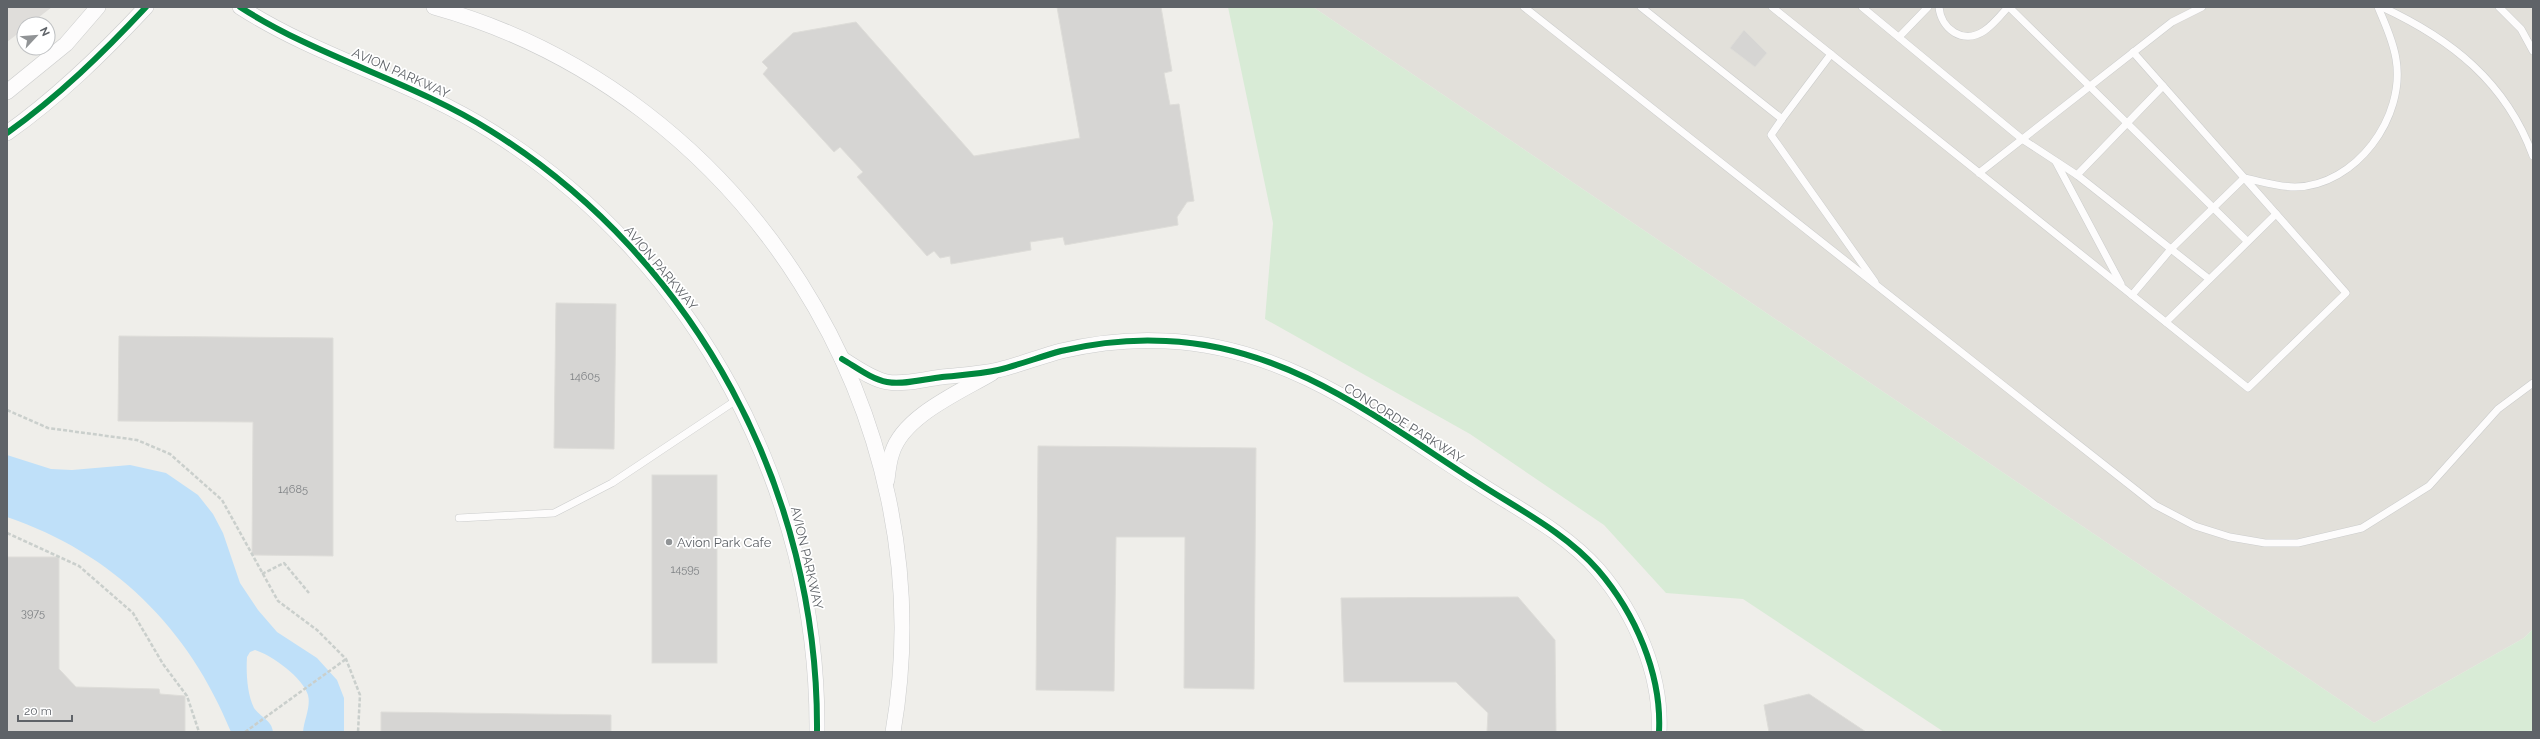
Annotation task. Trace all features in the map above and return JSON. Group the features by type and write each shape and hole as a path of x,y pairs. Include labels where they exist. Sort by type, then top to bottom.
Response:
{"street":[{"path":"7,92 66,44 98,7"},
{"path":"7,133 46,105 90,67 146,7"},
{"name":"AVION PARKWAY","path":"240,7 315,48 397,81 446,104 491,131 535,161 577,194 615,230 651,269 684,310 713,354 738,399 761,446 780,495 795,545 806,595 813,646 817,732"},
{"path":"434,7 501,30 547,52 607,85 642,110 684,144 746,207 780,250 802,284 842,358 868,420 886,483 899,563 902,606 902,659 893,732"},
{"name":"CONCORDE PARKWAY","path":"842,358 867,374 885,381 896,382 998,370 1063,351 1108,343 1153,341 1214,346 1246,353 1304,375 1357,406 1552,531 1596,568 1629,614 1639,635 1656,690 1659,732"},
{"name":"CONCORDE PARKWAY","path":"886,483 892,452 903,431 923,414 998,370"}],"lane":[{"path":"1524,7 1534,10 1880,288 2155,505 2195,526 2230,537 2265,543 2298,543 2332,537 2362,528 2400,506 2429,486 2498,410 2533,383"},
{"path":"1641,7 1782,119"},
{"path":"1862,7 2022,139 2077,175 2209,279"},
{"path":"1899,37 1928,7"},
{"path":"1940,7 1940,16 1947,27 1960,36 1973,36 1984,32 2008,7 2247,241"},
{"path":"1979,173 2172,22 2202,7"},
{"path":"2244,178 2294,187 2316,184 2337,175 2354,164 2369,149 2383,128 2392,106 2396,86 2396,60 2389,31 2378,7"},
{"path":"2382,7 2411,20 2456,49 2487,79 2513,113 2533,156"},
{"path":"2499,7 2521,29 2533,51"},
{"path":"1778,9 1831,54 2248,388 2346,293 2133,52"},
{"path":"1831,54 1771,136 1880,288"},
{"path":"2077,175 2163,86"},
{"path":"2056,161 2123,288"},
{"path":"2132,295 2171,249 2212,207 2244,178"},
{"path":"2166,322 2276,214"},
{"path":"459,518 554,513 612,483 738,399"}],"path":[{"path":"7,410 48,428 137,440 170,454 222,500 278,601 317,630 346,659 360,695 358,732"},
{"path":"7,533 79,566 133,612 164,664 187,696 200,732"},
{"path":"262,574 284,563 309,593"},
{"path":"245,732 346,659"}],"shaded area":[{"path":"7,7 52,7 40,16 16,16 16,35 7,42"},
{"path":"1313,7 2533,7 2533,629 2524,638 2374,723"}],"green space":[{"path":"1228,7 1313,7 2374,723 2524,638 2533,629 2533,732 1944,732 1743,599 1666,593 1604,525 1470,434 1265,319 1273,223"}],"water":[{"path":"7,455 51,469 72,470 130,465 166,473 198,495 213,514 223,533 240,583 258,610 277,632 317,658 337,680 344,698 344,732 303,732 309,704 308,695 305,688 286,668 270,657 255,650 250,652 247,657 248,690 254,708 270,724 273,732 231,732 214,694 193,660 170,628 143,599 113,573 81,551 45,532 7,517"}],"building":[{"path":"1057,7 1161,7 1172,71 1164,73 1170,105 1179,104 1194,201 1187,202 1177,217 1178,225 1065,245 1063,237 1030,242 1031,250 951,264 950,256 940,258 934,251 927,256 857,177 863,172 840,147 834,152 763,74 768,68 762,62 793,33 856,22 974,156 1080,138"},
{"path":"1744,30 1767,53 1755,67 1730,48"},
{"path":"556,303 616,304 614,449 554,448"},
{"path":"119,336 333,338 333,556 252,555 253,422 118,421"},
{"path":"1038,446 1256,448 1254,689 1184,688 1185,537 1116,537 1114,691 1036,690"},
{"path":"652,475 717,475 717,663 652,663"},
{"path":"7,557 59,557 59,669 76,687 159,689 160,694 185,696 185,732 7,732"},
{"path":"1518,597 1555,640 1556,732 1487,732 1488,713 1456,682 1344,682 1341,598"},
{"path":"1809,694 1866,732 1769,732 1764,705"},
{"path":"381,712 611,715 611,732 381,732"}],"cycle path":[{"path":"7,133 45,104 80,73 146,7"},
{"path":"240,7 301,41 430,98 461,113 491,131 564,184 629,245 685,314 732,389 769,470 796,554 812,642 817,732"},
{"path":"842,359 875,378 887,382 901,383 998,370 1061,351 1087,346 1126,341 1166,341 1210,346 1252,356 1291,371 1329,389 1366,410 1475,481 1540,521 1585,556 1598,570 1624,605 1644,645 1656,688 1659,710 1659,732"}],"place":[{"name":"Avion Park Cafe","path":"669,542"}]}
